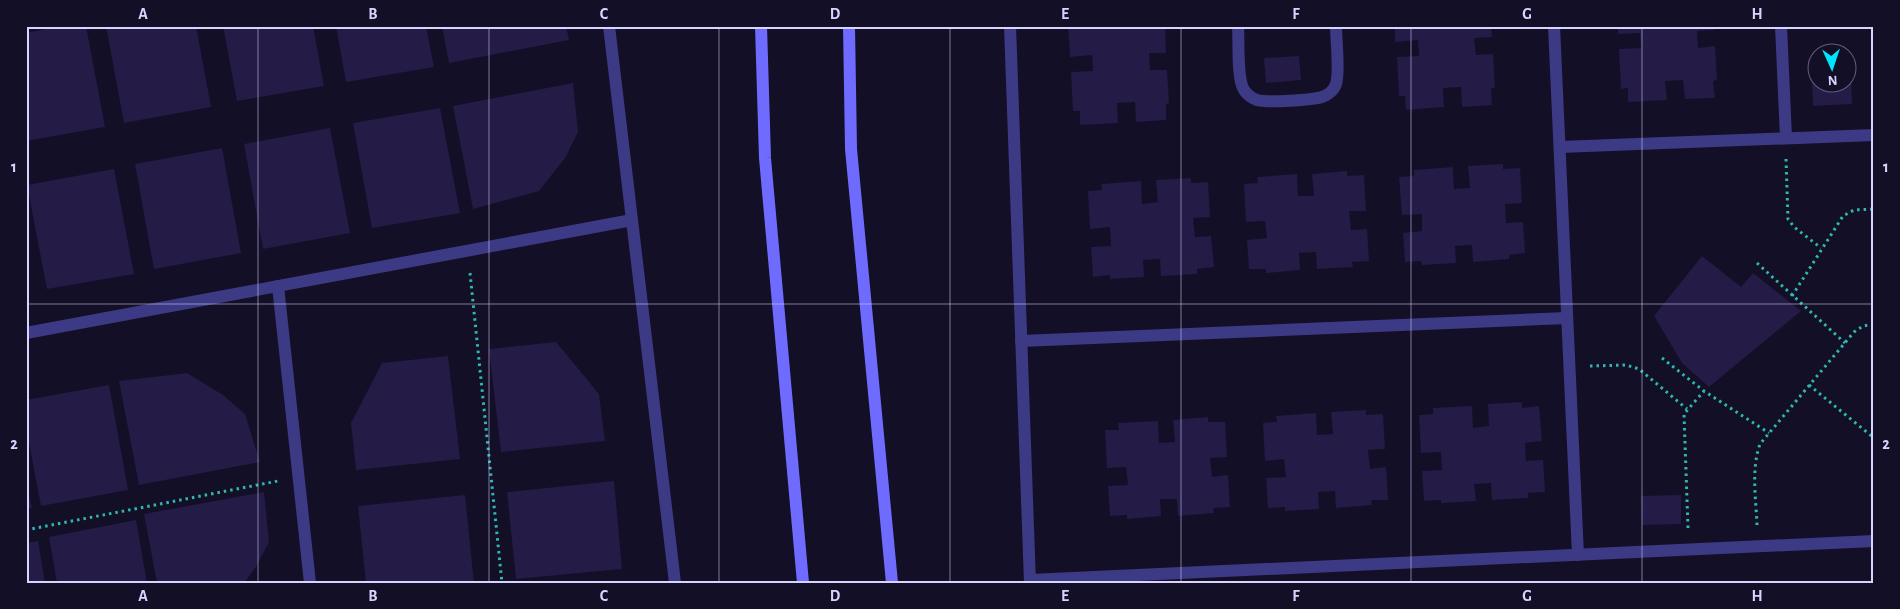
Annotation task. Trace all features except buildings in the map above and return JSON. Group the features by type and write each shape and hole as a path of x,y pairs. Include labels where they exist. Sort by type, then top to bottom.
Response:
{"main road":[{"path":"761,26 765,158 803,583"},
{"path":"849,26 851,150 892,583"}],"street":[{"path":"608,26 675,583"},
{"path":"1010,26 1030,581 1874,541"},
{"path":"1238,26 1240,79 1243,88 1248,95 1256,100 1264,101 1316,98 1324,96 1331,91 1336,84 1337,75 1336,26"},
{"path":"1554,26 1578,555"},
{"path":"1781,26 1786,138"},
{"path":"1560,146 1874,135"},
{"path":"26,333 632,220"},
{"path":"278,286 310,583"},
{"path":"1020,341 1567,318"}],"path":[{"path":"1786,138 1788,219 1794,227 1821,248"},
{"path":"1792,296 1843,216 1848,212 1874,209"},
{"path":"468,251 502,583"},
{"path":"1757,263 1845,343"},
{"path":"1758,546 1755,467 1756,454 1760,444 1854,332 1863,326 1874,324"},
{"path":"1662,358 1704,391 1769,433"},
{"path":"1569,366 1626,365 1639,369 1687,409"},
{"path":"1809,385 1874,438"},
{"path":"1688,550 1684,414 1704,391"},
{"path":"26,530 299,477"}]}
